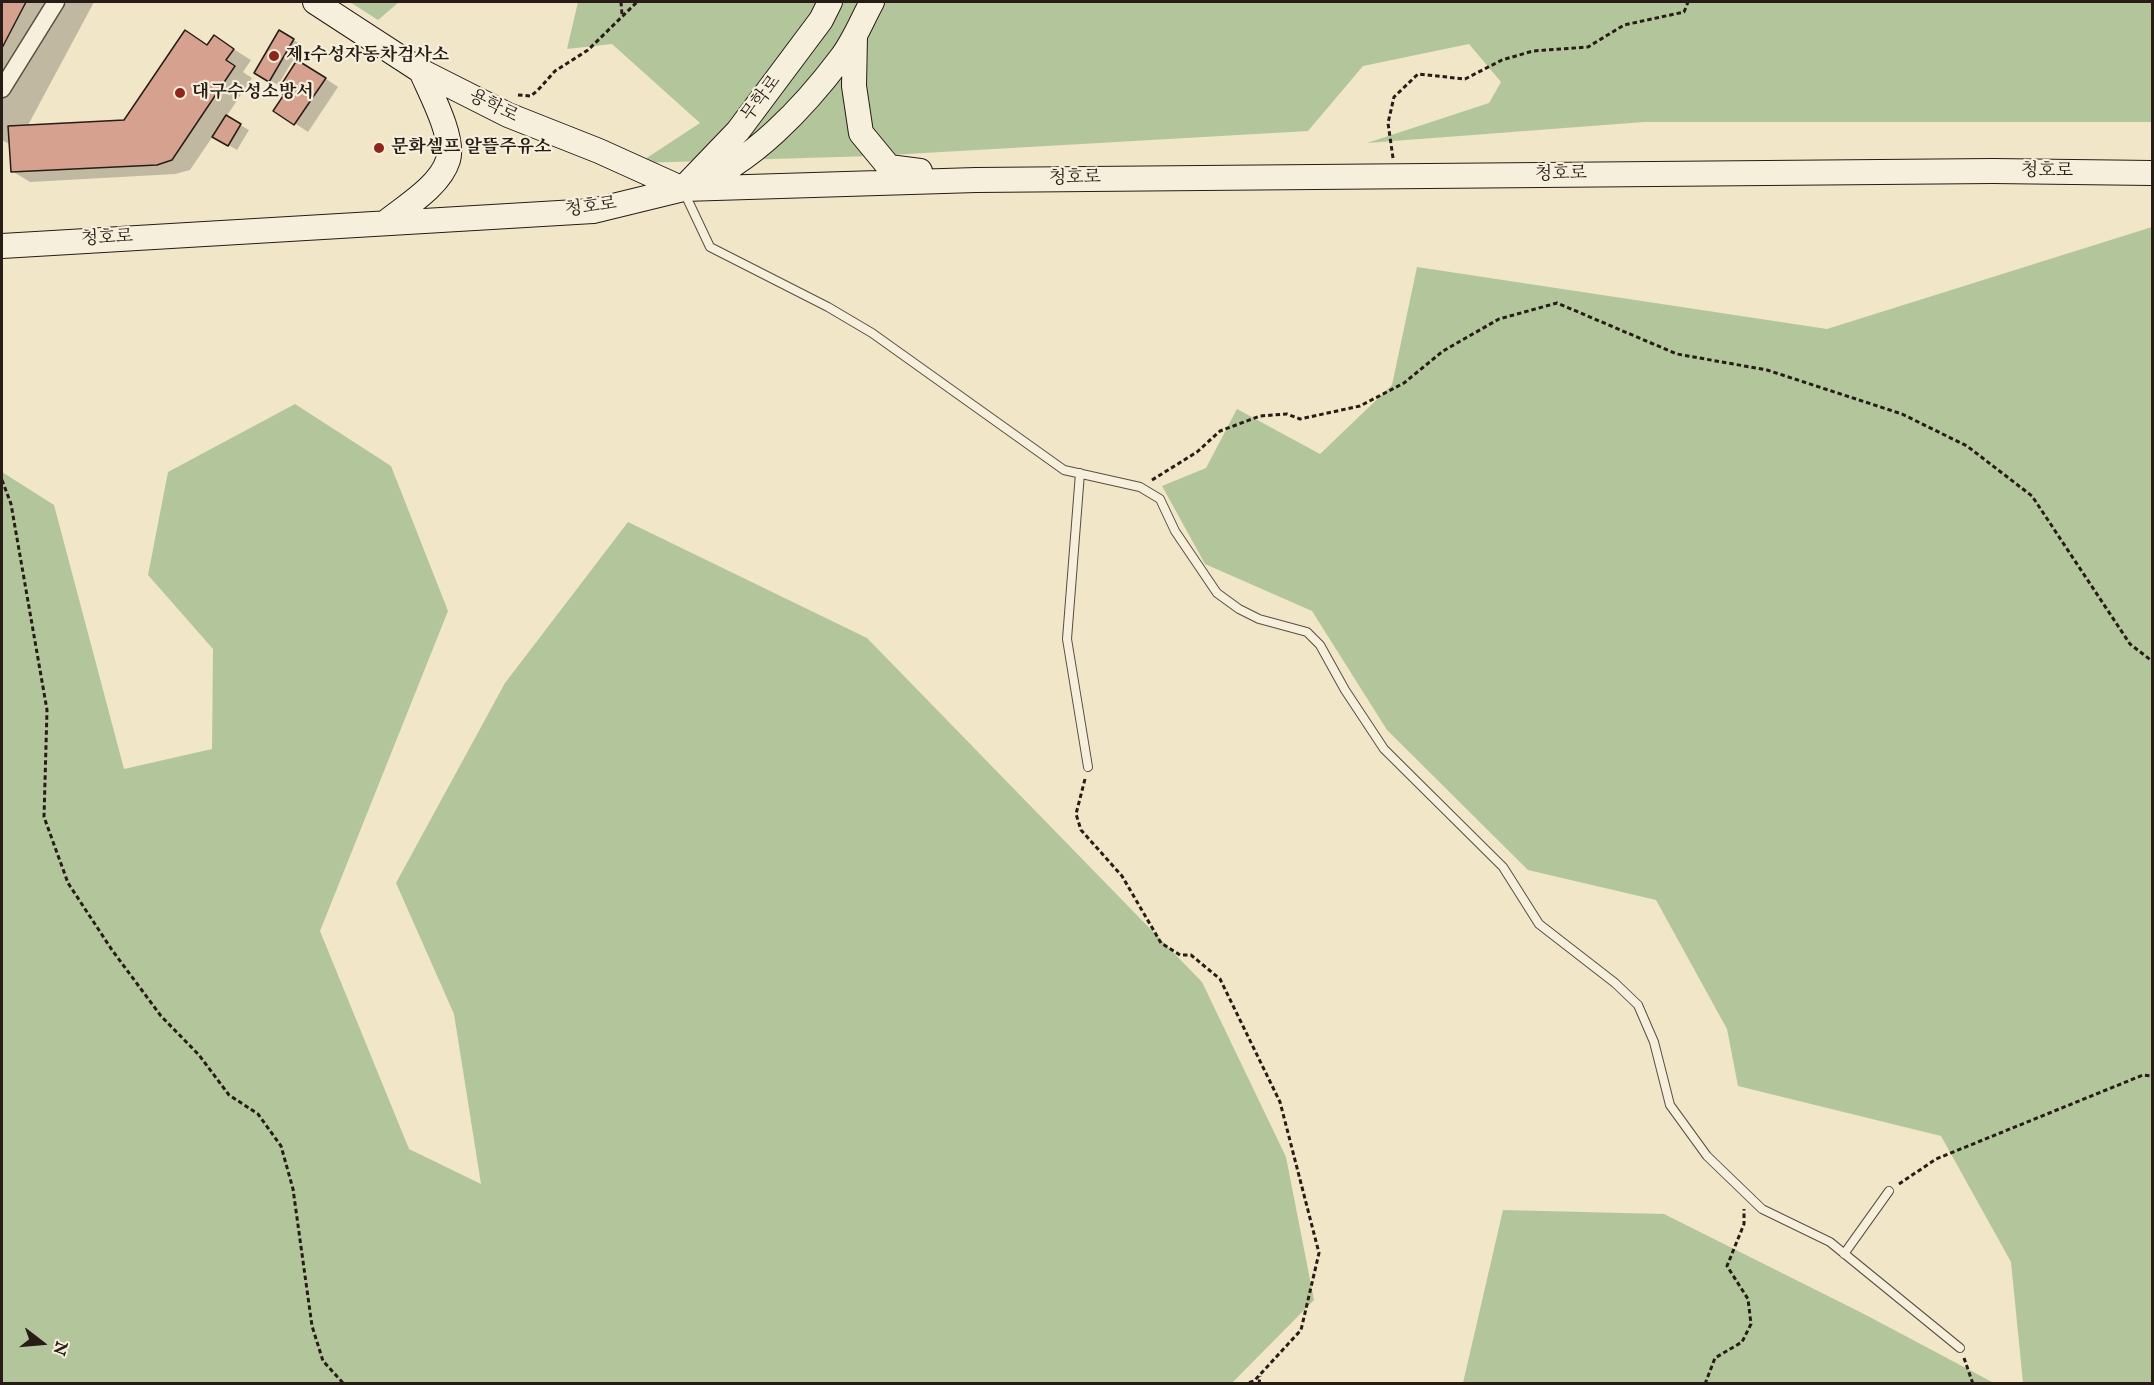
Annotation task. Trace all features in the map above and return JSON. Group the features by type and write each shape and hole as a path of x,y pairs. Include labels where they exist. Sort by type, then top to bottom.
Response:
{"main road":[{"name":"용학로","path":"315,2 422,71 508,115 599,151 683,189"},
{"name":"무학로","path":"683,189 738,131 821,20 830,2"},
{"path":"683,189 716,177 784,124 843,56 872,2"},
{"path":"855,33 854,86 861,133 889,167 976,180"},
{"path":"386,222 434,183 449,159 446,131 422,71"},
{"name":"청호로","path":"2,246 593,211 683,189 976,180 1993,171 2152,173"}],"street":[{"path":"2,89 56,2"}],"lane":[{"path":"683,189 710,247 828,307 872,333 1064,470 1140,487 1160,500 1175,531 1217,594 1259,619 1307,632 1320,645 1345,690 1384,749 1503,867 1539,924 1615,983 1638,1005 1654,1042 1670,1105 1707,1156 1762,1209 1830,1242 1960,1348"},
{"path":"1080,473 1067,639 1088,767"},
{"path":"1844,1254 1889,1191"}],"path":[{"path":"621,2 622,15"},
{"path":"507,92 531,96 555,72 588,50 637,2"},
{"path":"1395,176 1388,123 1394,97 1418,74 1465,79 1502,60 1533,51 1588,46 1624,25 1684,12 1688,2"},
{"path":"1140,487 1197,452 1220,431 1260,416 1287,414 1300,419 1360,406 1404,383 1443,351 1499,319 1557,303 1677,354 1767,370 1902,414 1966,446 2032,496 2130,644 2152,661"},
{"path":"2,480 11,504 47,710 42,799 48,828 68,883 160,1016 200,1054 229,1095 258,1114 281,1146 293,1190 306,1265 312,1326 323,1361 344,1383"},
{"path":"1088,767 1076,814 1081,830 1122,876 1161,943 1180,955 1191,956 1220,979 1280,1102 1319,1253 1301,1330 1254,1381 1244,1383"},
{"path":"1889,1191 1936,1160 2143,1075 2152,1076"},
{"path":"1705,1383 1715,1358 1742,1341 1751,1324 1748,1299 1727,1266 1744,1224 1745,1193"},
{"path":"1960,1348 1973,1383"},
{"path":"1259,1383 1260,1375"}],"green space":[{"path":"350,2 399,2 378,20"},
{"path":"578,2 2152,2 2152,122 1644,122 1367,143 1489,103 1501,82 1469,44 1363,66 1308,131 872,156 639,163 700,123 612,44 567,49"},
{"path":"2152,227 2152,1383 2023,1383 2011,1262 1941,1136 1738,1086 1727,1029 1656,900 1528,870 1387,730 1312,611 1205,564 1162,486 1206,468 1237,409 1320,454 1392,385 1417,267 1827,329"},
{"path":"295,404 391,466 448,611 320,931 409,1149 481,1184 454,1014 396,883 505,683 628,522 867,638 1202,982 1286,1157 1314,1300 1232,1383 3,1383 2,472 54,505 124,769 212,749 213,649 148,575 168,472"},
{"path":"1503,1210 1664,1214 1864,1314 1994,1383 1463,1383"}],"building":[{"path":"2,2 26,2 2,48"},
{"name":"대구수성소방서","path":"185,30 207,45 214,35 234,49 226,60 235,66 172,160 157,165 11,172 8,126 124,120"},
{"name":"제1수성자동차검사소","path":"279,30 294,39 269,82 254,73"},
{"path":"297,60 326,78 294,125 273,111 283,96 281,85"},
{"path":"226,115 241,124 228,146 212,137"}],"place":[{"name":"제1수성자동차검사소","path":"274,56"},
{"name":"대구수성소방서","path":"180,93"},
{"name":"문화셀프 알뜰주유소","path":"379,148"}]}
